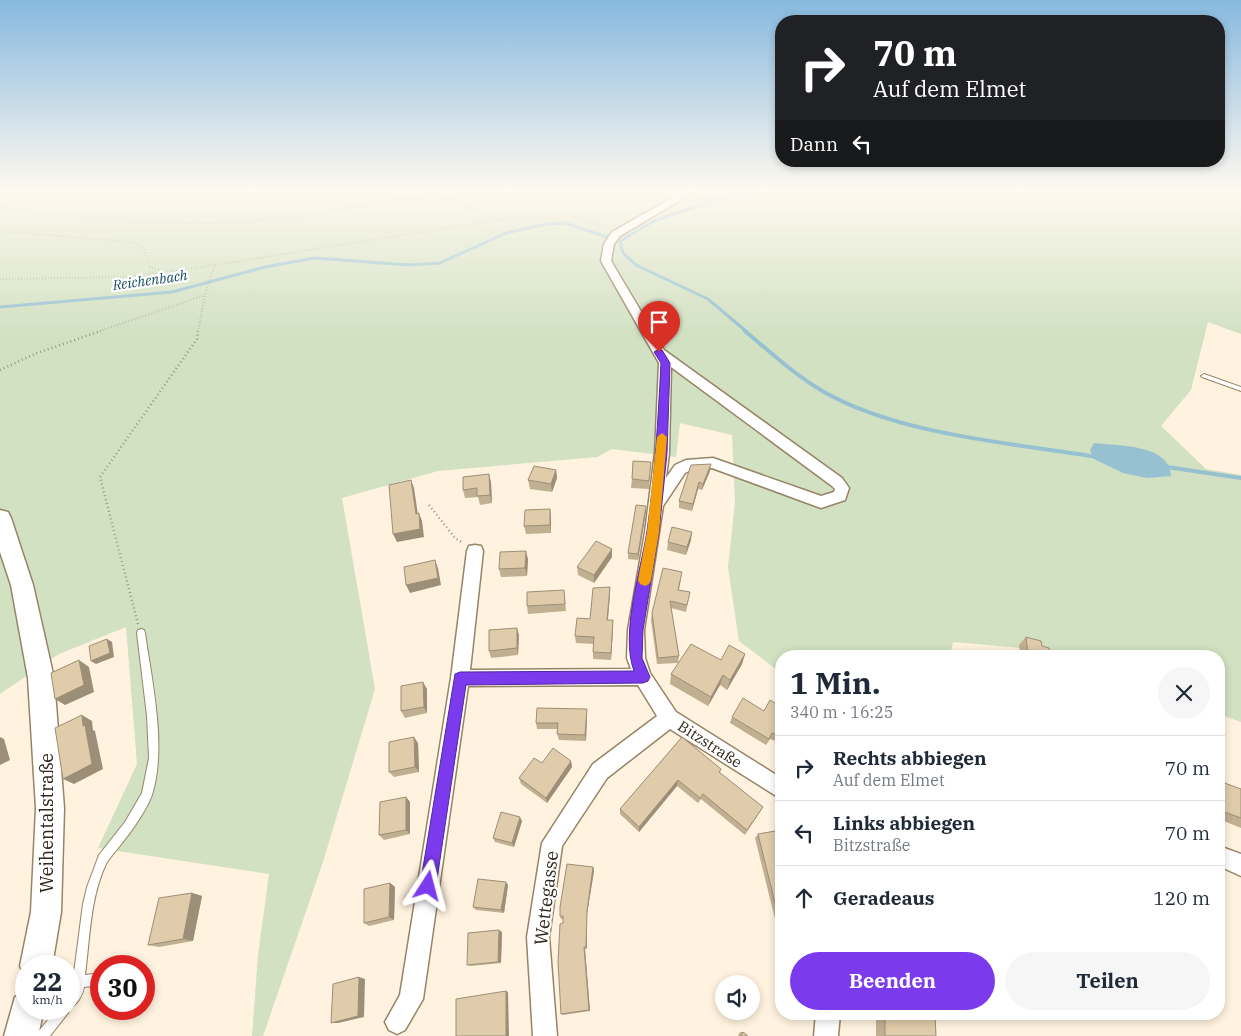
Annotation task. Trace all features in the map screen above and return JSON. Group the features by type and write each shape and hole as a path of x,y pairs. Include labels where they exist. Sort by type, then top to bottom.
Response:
{"street":[{"path":"614,237 609,244 606,261 659,352 842,488 840,496 821,502 713,463 691,464 680,469 656,506"},
{"name":"Bitzstraße","path":"659,352 665,363 662,453 656,506 636,630 636,658 643,677 669,718 775,785"},
{"name":"Weihentalstraße","path":"0,518 22,585 41,678 50,808 46,912 38,955"},
{"path":"397,1022 411,999 460,678 475,551"},
{"path":"460,678 643,677"},
{"name":"Wettegasse","path":"545,1036 538,937 552,842 600,771 669,718"},
{"path":"1225,858 1241,865"},
{"path":"21,1036 25,1020"},
{"path":"826,1036 827,1020"}],"lane":[{"path":"1204,376 1241,389"},
{"path":"80,973 88,904 92,887 103,859 129,826 147,794 154,758 152,716 141,634"},
{"path":"42,1036 55,1020"}],"path":[{"path":"77,237 133,242 144,248 150,267 161,270"},
{"path":"0,279 125,277 161,270 215,265 388,237"},
{"path":"141,634 100,477 197,339 205,295 215,265"},
{"path":"0,370 37,354 205,295"},
{"path":"429,505 455,538 475,551"}],"green space":[{"path":"0,237 1241,237 1241,334 1208,322 1191,390 1161,426 1206,469 1241,475 1241,722 1225,716 1225,650 1044,650 953,642 951,650 775,650 775,668 739,641 728,567 735,502 732,435 680,423 676,457 612,449 597,457 438,471 342,498 375,689 323,862 263,1036 252,1036 258,955 269,874 98,848 137,764 126,627 59,654 0,694"}],"water":[{"path":"1094,443 1129,446 1153,452 1162,458 1168,466 1171,476 1147,478 1123,473 1094,459 1090,450"}],"building":[{"path":"633,461 651,462 649,481 632,479"},
{"path":"711,464 703,484 699,482 693,504 679,501 691,465"},
{"path":"534,466 556,470 551,484 528,480"},
{"path":"489,474 490,495 477,496 477,488 463,490 463,477"},
{"path":"411,480 416,514 419,513 420,529 393,534 389,485"},
{"path":"636,505 646,506 638,554 628,553"},
{"path":"550,509 550,525 524,526 525,510"},
{"path":"672,527 692,532 687,547 668,542"},
{"path":"596,541 612,549 594,575 577,567"},
{"path":"526,551 525,568 499,569 500,552"},
{"path":"435,560 438,578 406,585 404,567"},
{"path":"663,568 682,572 678,590 690,592 687,605 670,601 679,656 658,658 652,613"},
{"path":"610,587 607,620 613,620 611,653 593,652 594,637 575,636 577,618 590,619 593,588"},
{"path":"564,590 565,604 527,606 527,592"},
{"path":"517,628 517,648 489,651 489,630"},
{"path":"1026,637 1041,641 1042,646 1049,648 1049,650 1028,650"},
{"path":"107,639 110,653 91,661 89,646"},
{"path":"691,644 721,660 729,645 745,654 730,680 723,675 711,697 671,674"},
{"path":"79,660 84,685 55,699 51,673"},
{"path":"423,682 424,707 401,711 401,686"},
{"path":"743,698 764,711 770,700 775,703 775,734 772,733 769,739 732,717"},
{"path":"537,708 587,709 585,735 557,734 558,723 536,723"},
{"path":"82,715 92,764 63,779 55,728"},
{"path":"414,737 415,767 389,772 389,742"},
{"path":"682,737 721,769 719,772 763,807 747,830 703,794 700,798 678,780 639,827 620,809"},
{"path":"553,748 571,761 546,798 519,778 534,758 542,763"},
{"path":"1225,783 1241,789 1241,818 1225,812"},
{"path":"406,797 406,830 379,835 380,802"},
{"path":"501,812 520,817 512,843 493,838"},
{"path":"775,831 775,903 758,834"},
{"path":"567,864 593,867 587,911 586,947 584,947 589,1010 561,1014 558,962 560,924 563,923 563,916 560,916 560,907"},
{"path":"478,879 506,882 501,910 473,907"},
{"path":"390,883 389,917 364,923 364,889"},
{"path":"192,893 183,939 148,945 159,898"},
{"path":"499,930 498,962 467,965 468,933"},
{"path":"359,977 358,1016 331,1023 333,984"},
{"path":"506,991 506,1036 456,1036 456,999"},
{"path":"885,1020 935,1020 936,1036 885,1036"}],"waterway":[{"name":"Reichenbach","path":"0,307 172,292 265,267 315,258 409,265 440,263 496,237"},
{"name":"Reichenbach","path":"608,237 613,239"},
{"path":"626,237 620,241 623,253 636,265 708,299 747,332"},
{"path":"745,331 813,385 854,407 921,428 993,442 1097,457"},
{"path":"1167,467 1241,478"}],"slow traffic":[{"path":"645,580 653,532 662,453 662,437"}],"route":[{"path":"428,886 460,678 643,677 636,658 636,630 653,532 662,453 665,363 659,352"}]}
